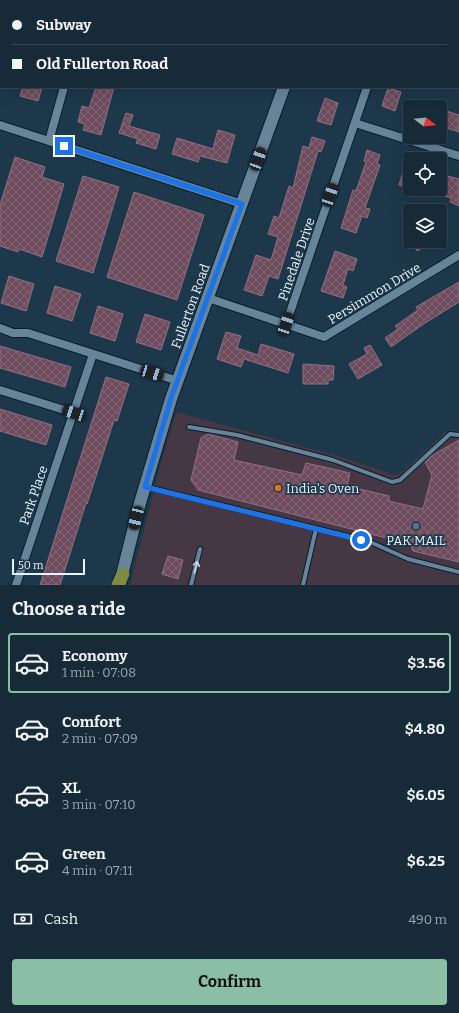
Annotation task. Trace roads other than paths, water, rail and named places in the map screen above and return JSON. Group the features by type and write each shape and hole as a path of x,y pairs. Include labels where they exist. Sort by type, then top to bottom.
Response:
{"street":[{"path":"49,141 64,88"},
{"name":"Fullerton Road","path":"120,581 145,487 178,380 284,88"},
{"name":"Pinedale Drive","path":"286,324 367,88"},
{"path":"355,123 459,156"},
{"path":"0,126 242,204"},
{"name":"Persimmon Drive","path":"208,298 324,337 459,255"},
{"path":"0,328 13,333 28,333 178,380"},
{"name":"Park Place","path":"16,585 93,354"},
{"path":"0,390 74,413"}],"lane":[{"path":"189,427 236,435 333,460 392,482 400,480 450,434 459,435"},
{"path":"145,487 368,542 408,559 459,572"},
{"path":"303,585 316,529"},
{"path":"191,585 200,549"}],"place":[{"name":"India's Oven","path":"278,488"},
{"name":"PAK MAIL","path":"416,526"}]}
